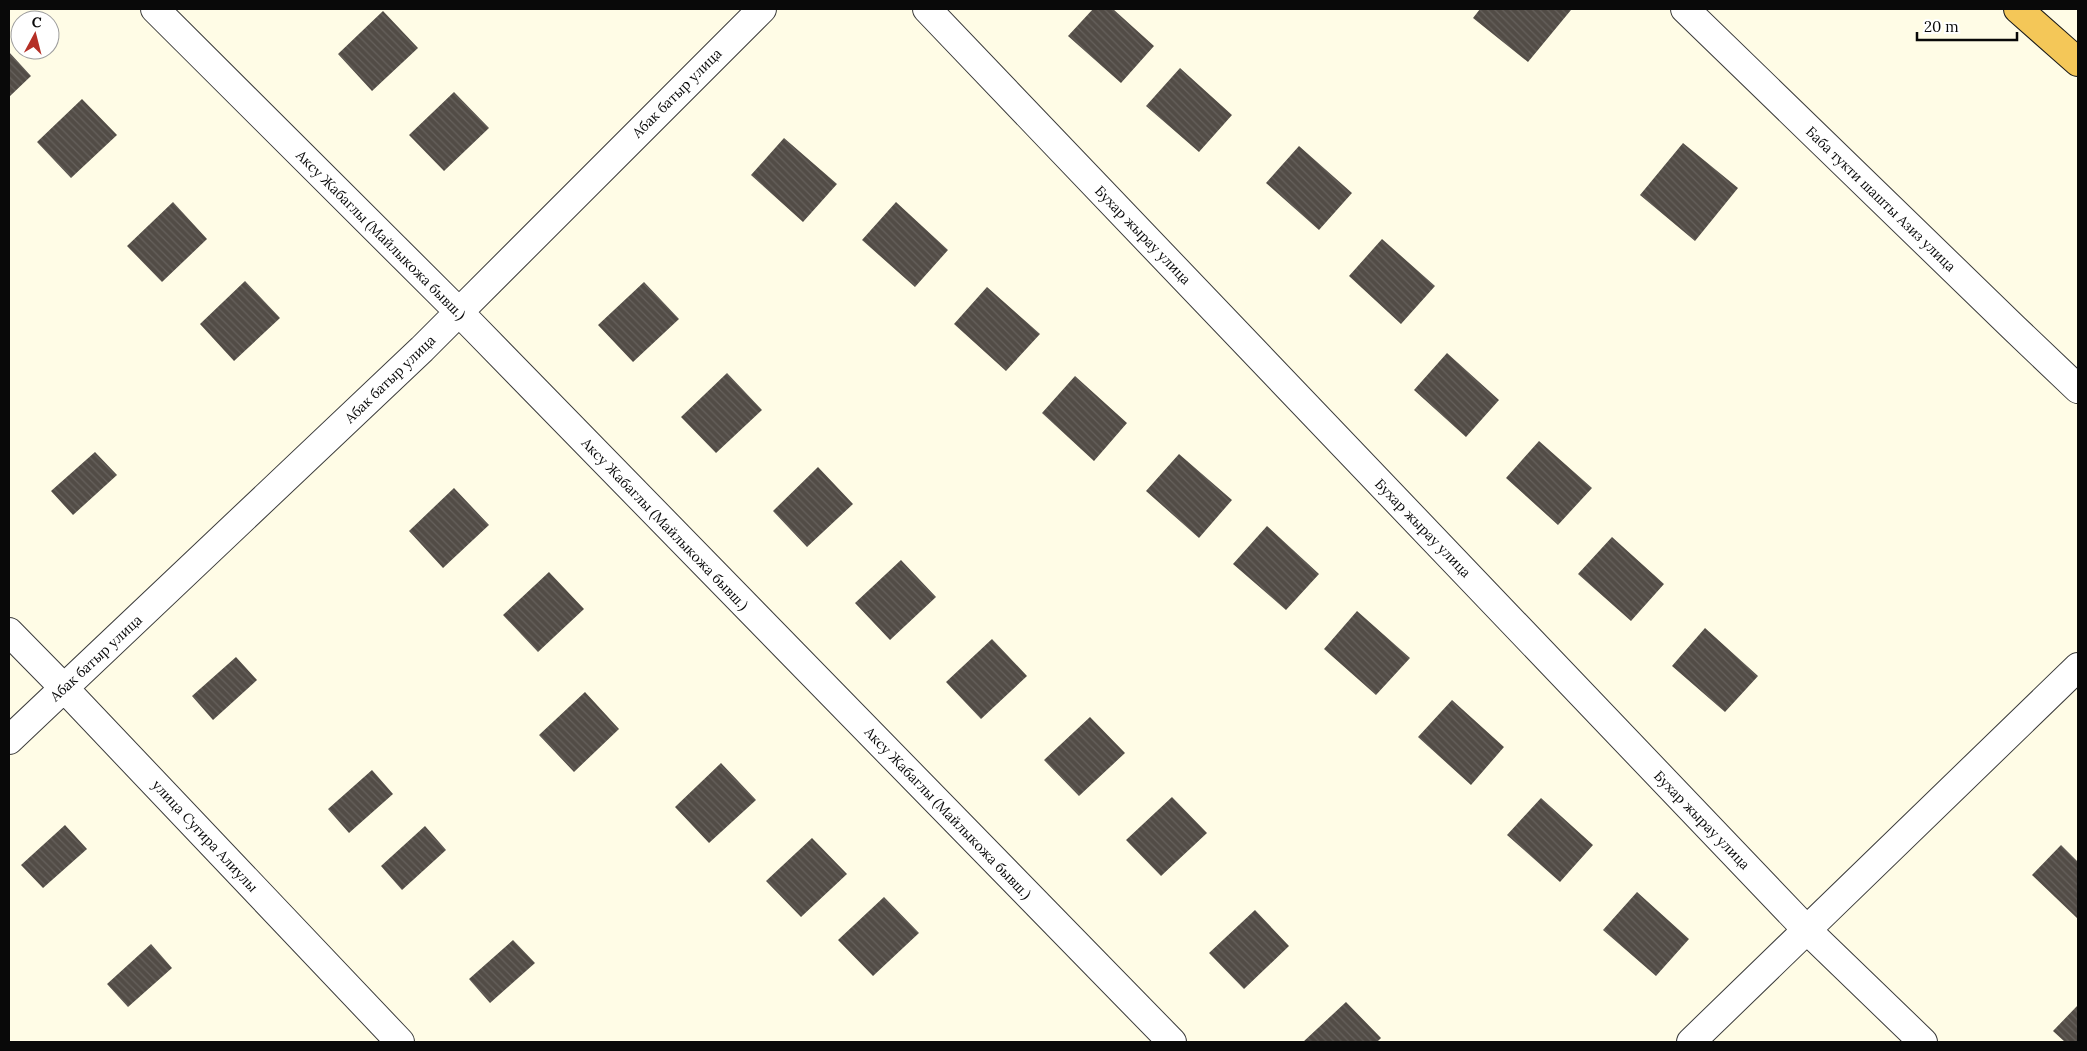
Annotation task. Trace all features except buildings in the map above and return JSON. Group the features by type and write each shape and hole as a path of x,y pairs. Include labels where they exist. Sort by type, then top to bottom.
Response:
{"highway":[{"path":"2018,9 2078,62"}],"street":[{"name":"Аксу Жабаглы (Майлыкожа бывш.)","path":"155,9 459,312 1172,1042"},
{"name":"Абак батыр улица","path":"9,740 459,312 762,9"},
{"name":"Бухар жырау улица","path":"926,9 1807,930 1923,1042"},
{"name":"Баба тукти шашты Азиз улица","path":"1685,9 2006,322 2078,389"},
{"name":"улица Сугира Алиулы","path":"9,632 400,1042"},
{"path":"1691,1042 2078,667"}]}
